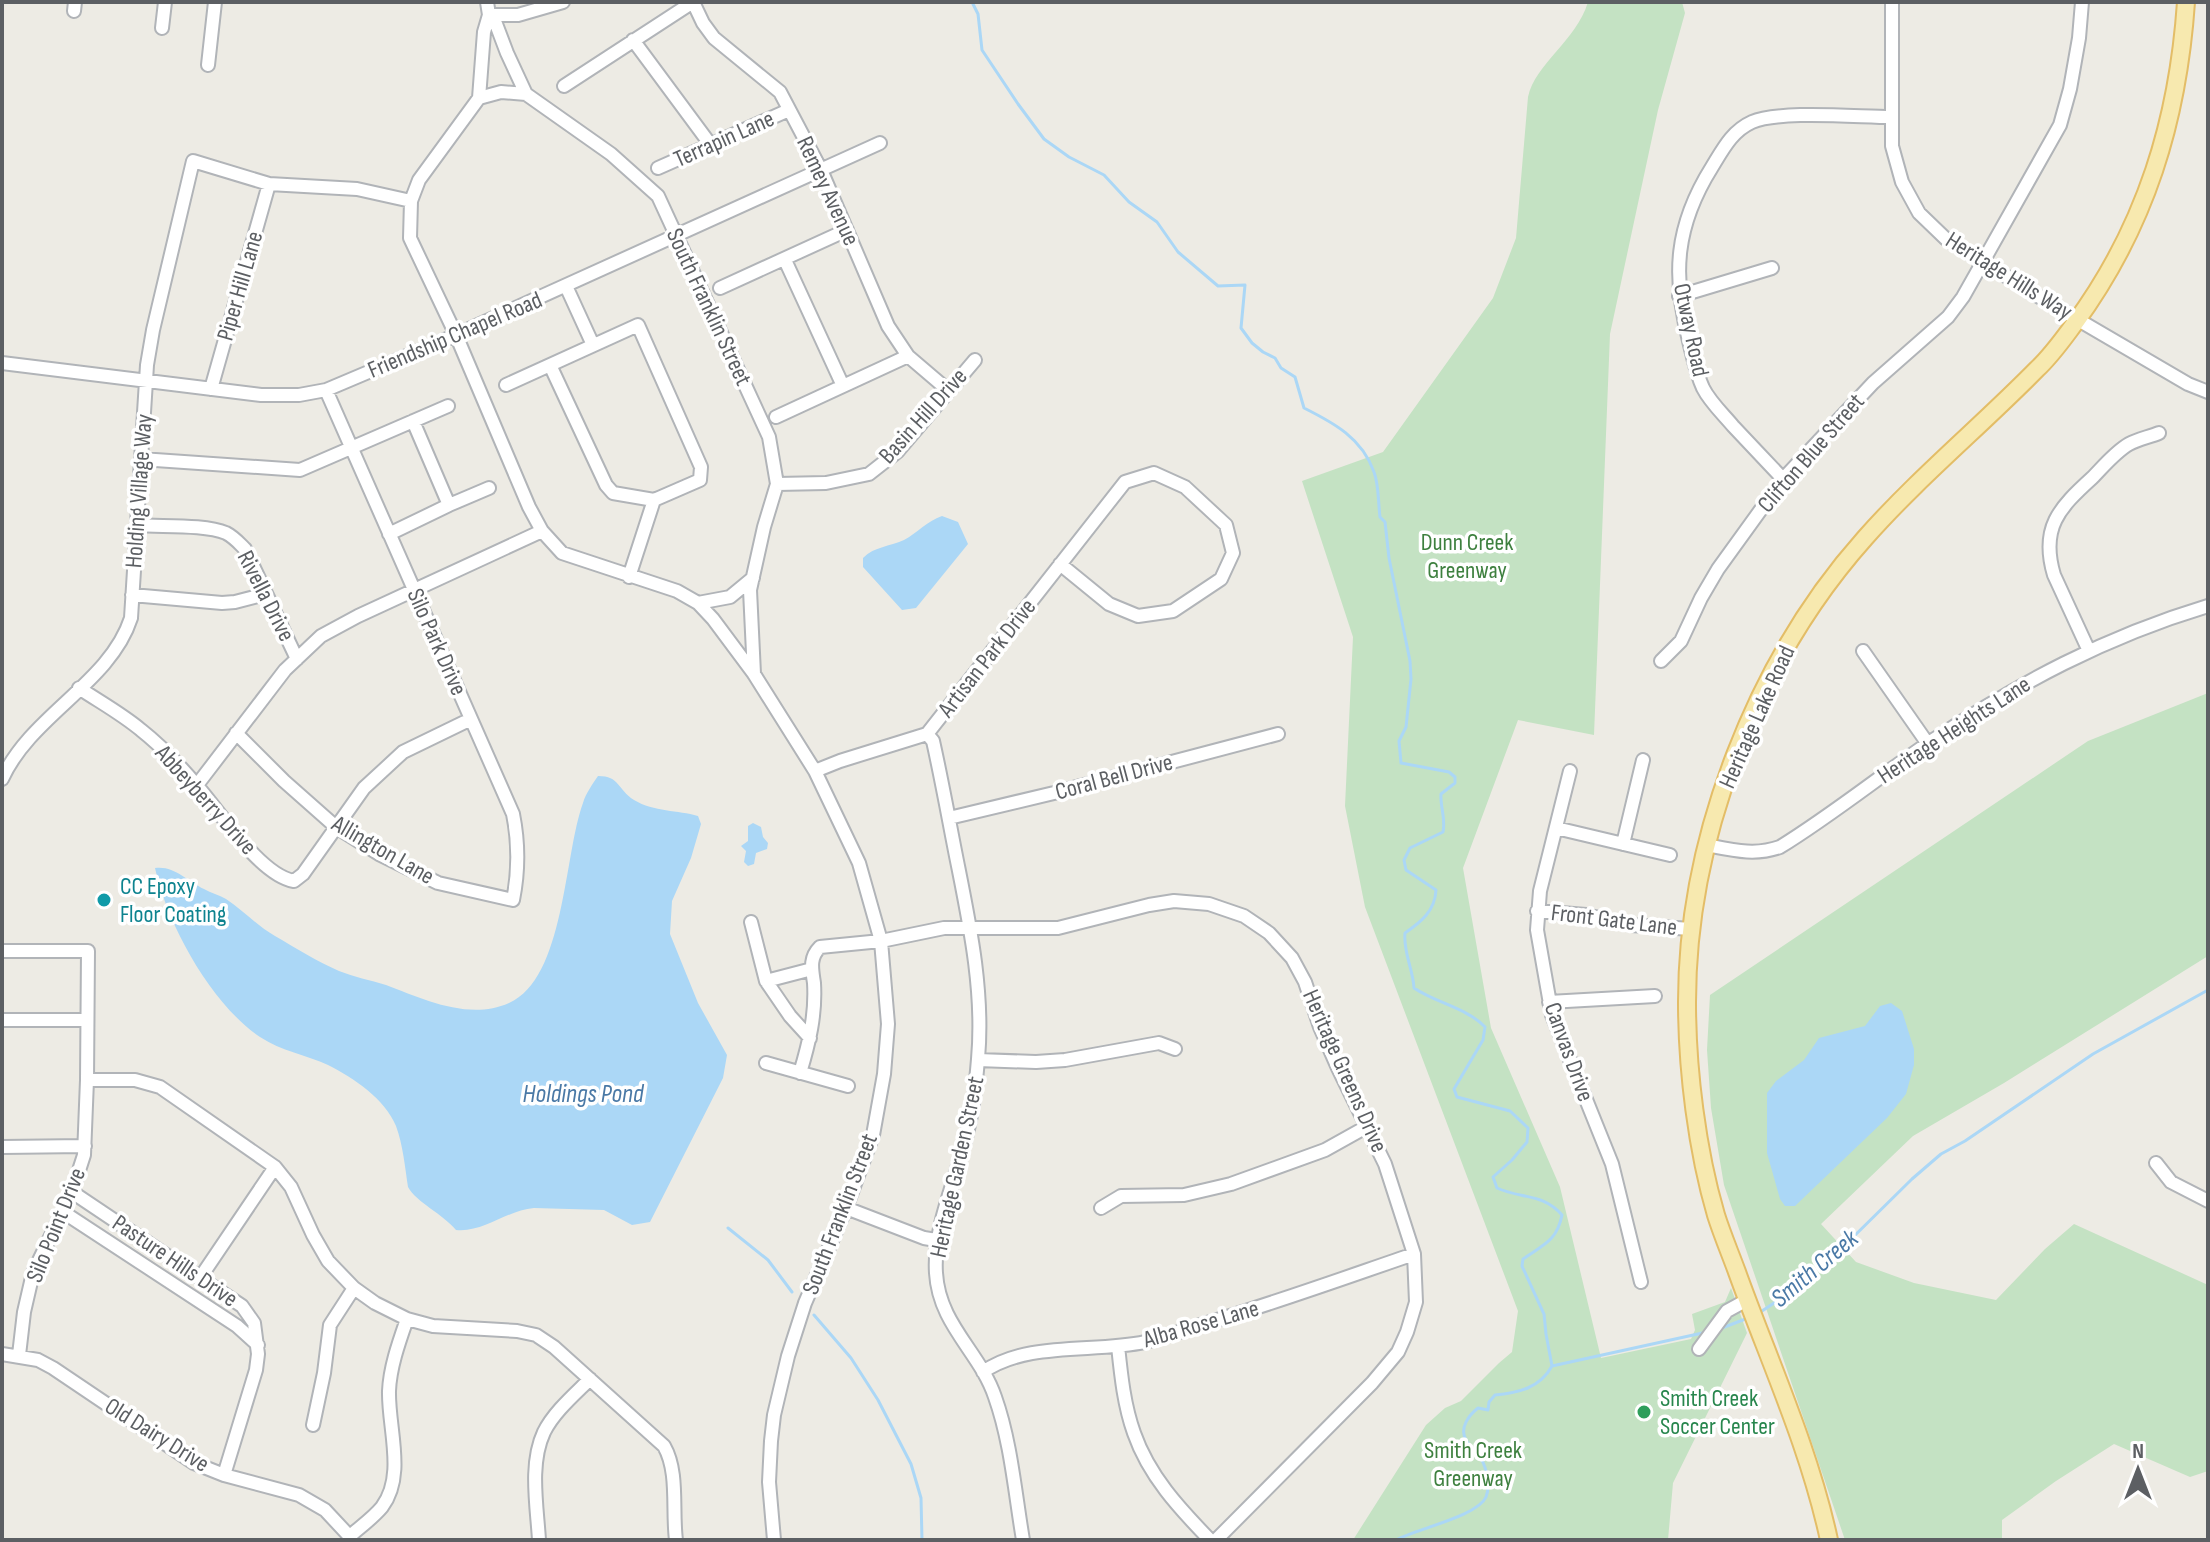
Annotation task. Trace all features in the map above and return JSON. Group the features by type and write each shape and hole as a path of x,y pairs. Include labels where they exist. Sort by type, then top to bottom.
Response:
{"main road":[{"name":"Heritage Lake Road","path":"1829,1540 1806,1453 1716,1215 1702,1151 1688,1033 1691,929 1706,845 1745,734 1785,648 1826,586 1865,538 1932,469 2039,368 2105,280 2145,199 2163,146 2176,95 2186,2"}],"street":[{"path":"162,28 165,2"},
{"path":"208,65 215,2"},
{"path":"526,94 501,92 479,98 488,9 518,15 563,2"},
{"path":"564,86 693,2"},
{"name":"Remey Avenue","path":"693,2 714,38 780,92 821,170 888,326 908,356 949,391"},
{"name":"Heritage Hills Way","path":"1892,2 1892,146 1896,166 1910,198 1932,227 1946,239 2078,319 2188,384 2208,392"},
{"name":"Clifton Blue Street","path":"1661,661 1681,641 1718,569 1783,479 1873,383 1948,317 1963,297 2060,125 2070,89 2082,2"},
{"name":"South Franklin Street","path":"488,9 526,94 611,154 658,196 769,437 777,484 750,590 754,674"},
{"path":"633,40 710,144"},
{"name":"South Franklin Street","path":"479,98 419,180 411,201 410,238 456,335 529,507 542,531 562,553 677,591 698,603 754,674 815,771 859,863 881,941 888,1024 884,1074 873,1135 805,1303 774,1415 769,1482 774,1540"},
{"name":"Terrapin Lane","path":"658,168 789,110"},
{"name":"Otway Road","path":"1783,479 1707,396 1698,374 1679,296 1680,245 1689,209 1728,141 1752,122 1768,117 1891,117"},
{"name":"Friendship Chapel Road","path":"2,363 261,395 299,395 326,390 566,286 880,143"},
{"name":"Holding Village Way","path":"2,779 23,743 108,659 126,634 131,618 146,381 153,330 193,161 269,184"},
{"path":"269,184 357,189 411,201"},
{"name":"Piper Hill Lane","path":"211,389 269,184"},
{"path":"720,288 847,230"},
{"path":"785,260 843,386"},
{"path":"1679,296 1772,268"},
{"path":"566,286 593,345"},
{"path":"506,385 593,345 638,325 701,467 700,480 654,500 613,493 606,485 550,365"},
{"path":"776,417 908,356"},
{"name":"Basin Hill Drive","path":"777,484 826,483 869,474 897,452 975,360"},
{"name":"Silo Park Drive","path":"326,390 513,814 519,862 513,900"},
{"path":"141,459 300,470 448,406"},
{"path":"413,421 449,505"},
{"path":"2089,651 2050,563 2052,524 2067,500 2128,445 2159,433"},
{"name":"Artisan Park Drive","path":"815,771 927,734 1060,564 1125,482 1154,473 1185,487 1226,525 1233,553 1221,579 1173,611 1138,616 1109,604 1060,564"},
{"path":"389,534 489,488"},
{"path":"629,577 654,500"},
{"name":"Rivella Drive","path":"137,525 205,528 223,531 234,538 245,549 297,659"},
{"path":"197,785 285,670 321,636 542,531"},
{"path":"698,603 730,597 753,578"},
{"path":"132,595 222,603 266,594"},
{"name":"Heritage Heights Lane","path":"1706,845 1742,852 1770,851 1780,847 2013,689 2138,629 2208,606"},
{"path":"1863,651 1928,744"},
{"name":"Abbeyberry Drive","path":"79,688 142,730 197,785 264,865 283,879 294,881 303,874 336,827"},
{"path":"336,827 364,788 403,752 471,719"},
{"name":"Allington Lane","path":"236,733 336,827 379,854 438,883 513,900"},
{"name":"Heritage Garden Street","path":"927,734 933,741 971,928 979,1012 978,1060 967,1134 936,1240 936,1274 942,1303 995,1395 1005,1429 1023,1540"},
{"name":"Coral Bell Drive","path":"949,818 1278,734"},
{"path":"1623,844 1643,760"},
{"name":"Canvas Drive","path":"1570,771 1540,891 1537,930 1556,1029 1612,1164 1641,1282"},
{"path":"1556,828 1670,855"},
{"name":"Heritage Greens Drive","path":"812,969 813,954 820,947 881,941 944,928 1058,928 1174,901 1209,904 1244,916 1269,933 1292,958 1305,982 1338,1068 1385,1164 1414,1254 1416,1302 1398,1352 1372,1383 1213,1540"},
{"name":"Front Gate Lane","path":"1537,911 1586,915 1631,925 1691,929"},
{"path":"751,922 766,981 810,1038"},
{"name":"Silo Point Drive","path":"2,951 88,951 85,1146 72,1192 33,1273 19,1355"},
{"path":"766,981 812,969 815,1010 800,1073"},
{"path":"1549,1002 1655,996"},
{"path":"2,1020 87,1020"},
{"path":"978,1060 1065,1060 1159,1043 1175,1049"},
{"path":"766,1063 848,1086"},
{"path":"87,1080 135,1080 160,1087 275,1167 291,1187 328,1261 354,1288 375,1303 407,1319 433,1326 517,1331 536,1335 554,1347 664,1446 670,1456 676,1540"},
{"path":"1101,1208 1121,1196 1184,1195 1231,1184 1325,1150 1368,1126"},
{"path":"2,1147 85,1146"},
{"path":"2156,1163 2171,1182 2208,1201"},
{"path":"200,1278 275,1167"},
{"name":"Pasture Hills Drive","path":"72,1192 242,1306 254,1323 258,1345"},
{"path":"846,1208 936,1240"},
{"name":"Pasture Hills Drive","path":"63,1212 237,1326 258,1345"},
{"name":"Alba Rose Lane","path":"983,1372 1015,1357 1036,1353 1145,1342 1414,1254"},
{"path":"313,1425 330,1325 354,1288"},
{"path":"1699,1349 1727,1311 1747,1300"},
{"path":"351,1538 382,1506 393,1487 389,1389 393,1363 407,1319"},
{"path":"224,1475 256,1370 258,1345"},
{"path":"1118,1346 1126,1405 1134,1434 1150,1467 1180,1508 1213,1540"},
{"name":"Old Dairy Drive","path":"2,1354 38,1360 53,1368 194,1463 224,1475 299,1495 325,1510 351,1538"},
{"path":"539,1540 536,1453 545,1430 561,1408 590,1379"}],"green space":[{"name":"Dunn Creek Greenway","path":"1588,2 1682,2 1685,13 1658,110 1610,334 1594,735 1518,720 1463,868 1491,1028 1560,1187 1601,1358 1691,1339 1695,1330 1692,1314 1725,1302 1731,1288 1747,1333 1673,1483 1668,1540 1353,1540 1426,1425 1445,1408 1461,1401 1512,1352 1518,1311 1365,907 1345,806 1353,637 1302,481 1383,452 1493,298 1516,238 1528,97 1539,74 1575,29"},
{"path":"2208,693 2208,956 1913,1136 1821,1224 1856,1262 1914,1283 1996,1300 2074,1224 2208,1285 2208,1471 2190,1477 2114,1444 2002,1520 2002,1540 1845,1540 1724,1185 1711,1108 1707,1050 1710,995 2088,741"}],"water":[{"path":"942,516 958,522 968,544 916,608 902,610 863,567 863,558 877,549 904,540"},
{"name":"Holdings Pond","path":"598,776 611,778 628,796 642,804 698,816 701,824 691,858 672,901 670,934 698,1003 727,1055 723,1078 650,1222 632,1225 604,1210 534,1208 476,1228 456,1230 408,1187 396,1126 377,1098 328,1065 260,1037 225,1005 208,984 181,937 155,868 174,871 226,899 268,932 339,971 446,1006 478,1010 494,1008 509,1003 527,990 542,969 560,913 583,803"},
{"path":"753,823 761,827 768,843 767,849 756,853 754,864 748,866 744,862 746,851 741,846 748,841 748,826"},
{"path":"1891,1003 1902,1011 1914,1049 1914,1065 1906,1094 1887,1118 1795,1206 1785,1206 1780,1199 1767,1153 1767,1093 1776,1081 1804,1060 1819,1038 1865,1026 1880,1006"}],"waterway":[{"path":"972,2 978,14 982,50 1044,139 1069,157 1104,175 1129,202 1157,222 1178,252 1218,286 1245,285 1241,328 1252,343 1275,358 1281,368 1295,377 1304,408 1346,433 1369,460 1378,488 1380,517 1385,522 1389,558 1410,661 1406,727 1399,741 1401,763 1449,772 1455,777 1455,783 1441,794 1443,832 1410,848 1404,860 1406,870 1436,890 1430,910 1405,933 1407,954 1414,988 1469,1015 1485,1027 1483,1040 1454,1089 1457,1097 1510,1111 1528,1128 1527,1142 1493,1177 1497,1188 1547,1203 1562,1215 1553,1237 1523,1259 1522,1266 1544,1314 1552,1366"},
{"name":"Smith Creek","path":"1759,1313 1841,1249 1941,1154 2093,1054 2208,990"},
{"path":"728,1228 768,1260 792,1292"},
{"path":"814,1315 851,1358 878,1400 911,1464 921,1498 922,1540"},
{"name":"Smith Creek","path":"1722,1328 1748,1318"},
{"name":"Smith Creek","path":"1396,1540 1459,1516 1481,1504 1486,1497 1488,1481 1485,1469 1481,1458 1466,1440 1464,1431 1471,1414 1478,1408 1488,1410 1489,1402 1495,1395 1528,1388 1541,1380 1552,1366 1707,1332"}],"place":[{"name":"CC Epoxy Floor Coating","path":"104,900"},
{"name":"Smith Creek Soccer Center","path":"1644,1412"}],"park label":[{"name":"Smith Creek Greenway","path":"1473,1464"}]}
